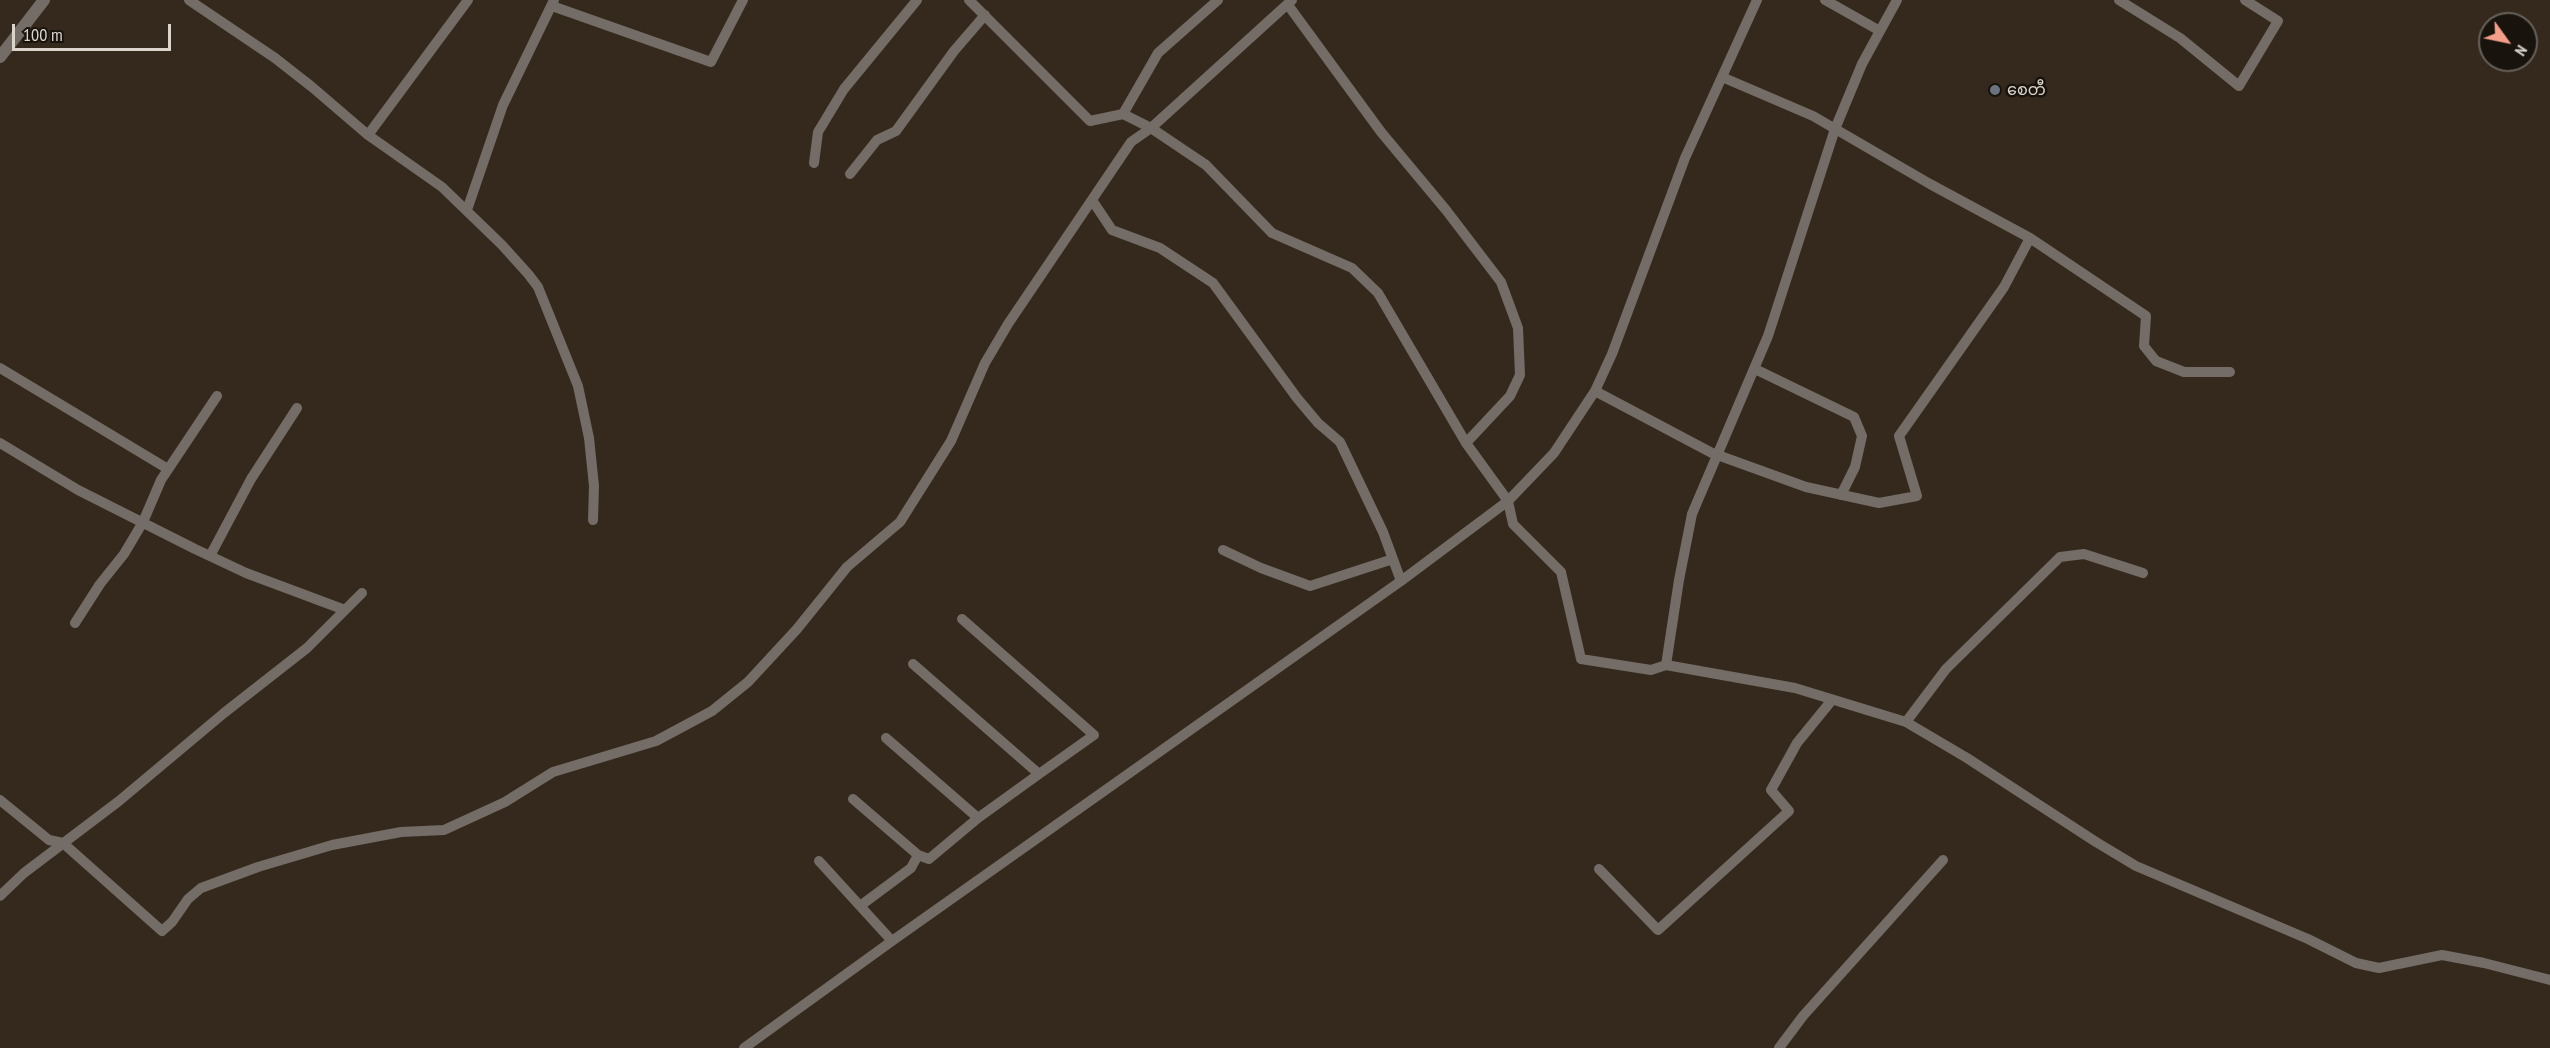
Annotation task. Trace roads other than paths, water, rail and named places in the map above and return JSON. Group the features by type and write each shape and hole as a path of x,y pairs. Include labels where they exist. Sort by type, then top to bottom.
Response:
{"street":[{"path":"0,57 44,0"},
{"path":"189,0 275,58 368,135 434,181 502,245 538,287 578,386 589,438 594,486 593,520"},
{"path":"368,135 468,0"},
{"path":"467,210 503,105 553,3 711,62 742,0"},
{"path":"814,163 818,132 844,89 917,0"},
{"path":"969,0 1090,121 1123,114 1151,128 1206,165 1272,232 1352,268 1378,292 1466,443 1509,501 1513,524 1562,572 1581,659 1651,670 1666,665 1795,688 1906,722 1967,758 2136,866 2275,925 2356,963 2379,968 2442,955 2550,980"},
{"path":"1123,114 1158,53 1218,0"},
{"path":"744,1048 892,940 1401,581 1509,501 1554,453 1595,391 1612,354 1685,158 1756,0"},
{"path":"1825,0 1880,31"},
{"path":"1666,665 1692,514 1755,369 1835,129 1862,64 1897,0"},
{"path":"2119,0 2180,38 2239,86 2278,21 2245,0"},
{"path":"0,800 49,840 63,843 162,931 172,922 188,899 201,888 258,867 332,845 401,832 444,830 505,802 553,772 656,741 712,711 748,682 847,567 900,522 951,441 985,363 1131,142 1151,128 1290,3 1381,132 1446,210 1501,282 1518,328 1520,375 1510,396 1466,443"},
{"path":"850,174 877,140 896,131 954,51 985,15"},
{"path":"1722,77 1813,116 1930,184 2030,237 2146,316 2145,346 2156,361 2184,372 2230,372"},
{"path":"1092,200 1112,230 1160,248 1213,283 1297,398 1318,423 1340,442 1383,532 1401,581"},
{"path":"1595,391 1712,453 1806,487 1879,503 1917,496 1899,436 2004,287 2030,237"},
{"path":"0,368 168,469"},
{"path":"1755,369 1854,417 1862,436 1855,467 1841,495"},
{"path":"75,623 143,522 161,480 217,396"},
{"path":"210,556 251,479 297,408"},
{"path":"0,443 78,490 210,556 246,573 345,610"},
{"path":"1223,550 1261,568 1310,586 1393,560"},
{"path":"1906,722 1946,669 2060,557 2084,554 2143,573"},
{"path":"0,896 24,873 308,648 362,593"},
{"path":"854,799 918,855 929,859 978,818 1094,735 962,619"},
{"path":"913,664 1039,774"},
{"path":"1599,869 1658,930 1789,811 1771,790 1797,743 1832,700"},
{"path":"886,738 978,818"},
{"path":"860,906 911,868 918,855"},
{"path":"1779,1048 1803,1016 1943,860"},
{"path":"819,861 892,940"}],"place":[{"name":"စေတီ","path":"1995,90"}]}
